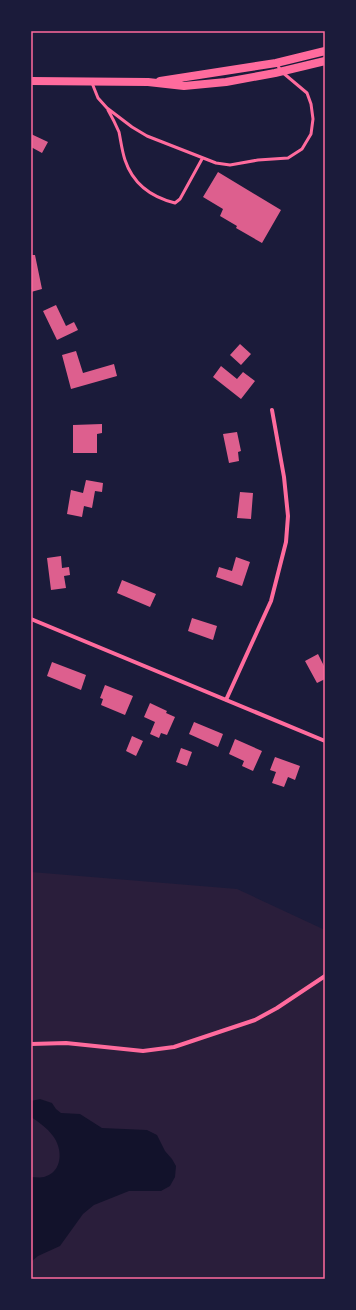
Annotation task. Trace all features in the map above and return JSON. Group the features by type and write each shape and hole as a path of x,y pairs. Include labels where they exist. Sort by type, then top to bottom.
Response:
{"main road":[{"path":"148,82 276,63 325,51"},
{"path":"31,81 148,82 184,86 226,82 282,72 325,61"}],"street":[{"path":"226,700 271,601 286,542 288,516 285,485 272,410"},
{"path":"31,619 325,741"},
{"path":"31,1044 66,1043 143,1051 174,1047 255,1020 277,1008 325,976"}],"lane":[{"path":"91,82 98,98 107,108 132,127 147,136 202,159 216,163 230,164 288,158 302,149 311,134 314,119 307,93 282,72 276,63"},
{"path":"107,108 118,131 125,160 130,171 138,183 153,196 175,202 180,199 202,159"}],"shaded area":[{"path":"31,872 237,889 325,930 325,1279 31,1279"},
{"path":"40,1099 52,1103 61,1113 80,1114 102,1128 147,1130 157,1135 165,1151 176,1166 175,1177 170,1186 161,1191 129,1191 94,1205 83,1214 60,1246 38,1256 31,1262 31,1177 42,1177 55,1170 58,1165 60,1153 53,1136 43,1125 31,1117 31,1101"}],"building":[{"path":"31,134 48,142 42,153 31,147"},
{"path":"218,172 281,210 262,243 236,228 237,226 220,216 223,209 203,197"},
{"path":"31,255 35,255 42,289 31,292"},
{"path":"56,305 66,326 74,322 78,330 57,340 43,311"},
{"path":"240,344 251,354 241,365 230,355"},
{"path":"76,351 83,373 114,364 117,376 71,389 62,355"},
{"path":"221,366 237,379 243,372 255,381 241,399 213,377"},
{"path":"102,424 102,433 97,434 97,453 73,453 73,425"},
{"path":"237,432 241,451 238,452 239,461 229,463 223,434"},
{"path":"86,480 103,483 102,492 95,491 92,508 84,506 82,517 67,514 71,490 83,493"},
{"path":"240,492 253,493 251,519 237,518"},
{"path":"61,556 62,568 69,567 70,575 64,576 66,588 51,590 47,558"},
{"path":"236,557 250,562 242,586 216,577 219,567 232,571"},
{"path":"122,580 156,594 150,607 117,593"},
{"path":"192,618 217,626 213,640 188,631"},
{"path":"318,654 325,668 325,679 317,683 305,661"},
{"path":"52,662 86,675 81,690 47,676"},
{"path":"105,685 133,696 125,715 101,705 103,699 100,698"},
{"path":"150,703 167,711 166,713 175,717 167,735 161,733 159,738 150,734 155,722 144,717"},
{"path":"194,722 223,734 218,747 189,734"},
{"path":"132,736 143,741 136,756 126,751"},
{"path":"235,739 262,751 253,771 242,766 244,761 229,754"},
{"path":"181,748 192,752 187,766 176,762"},
{"path":"275,757 300,766 295,780 288,777 284,787 272,783 276,772 270,770"}]}
